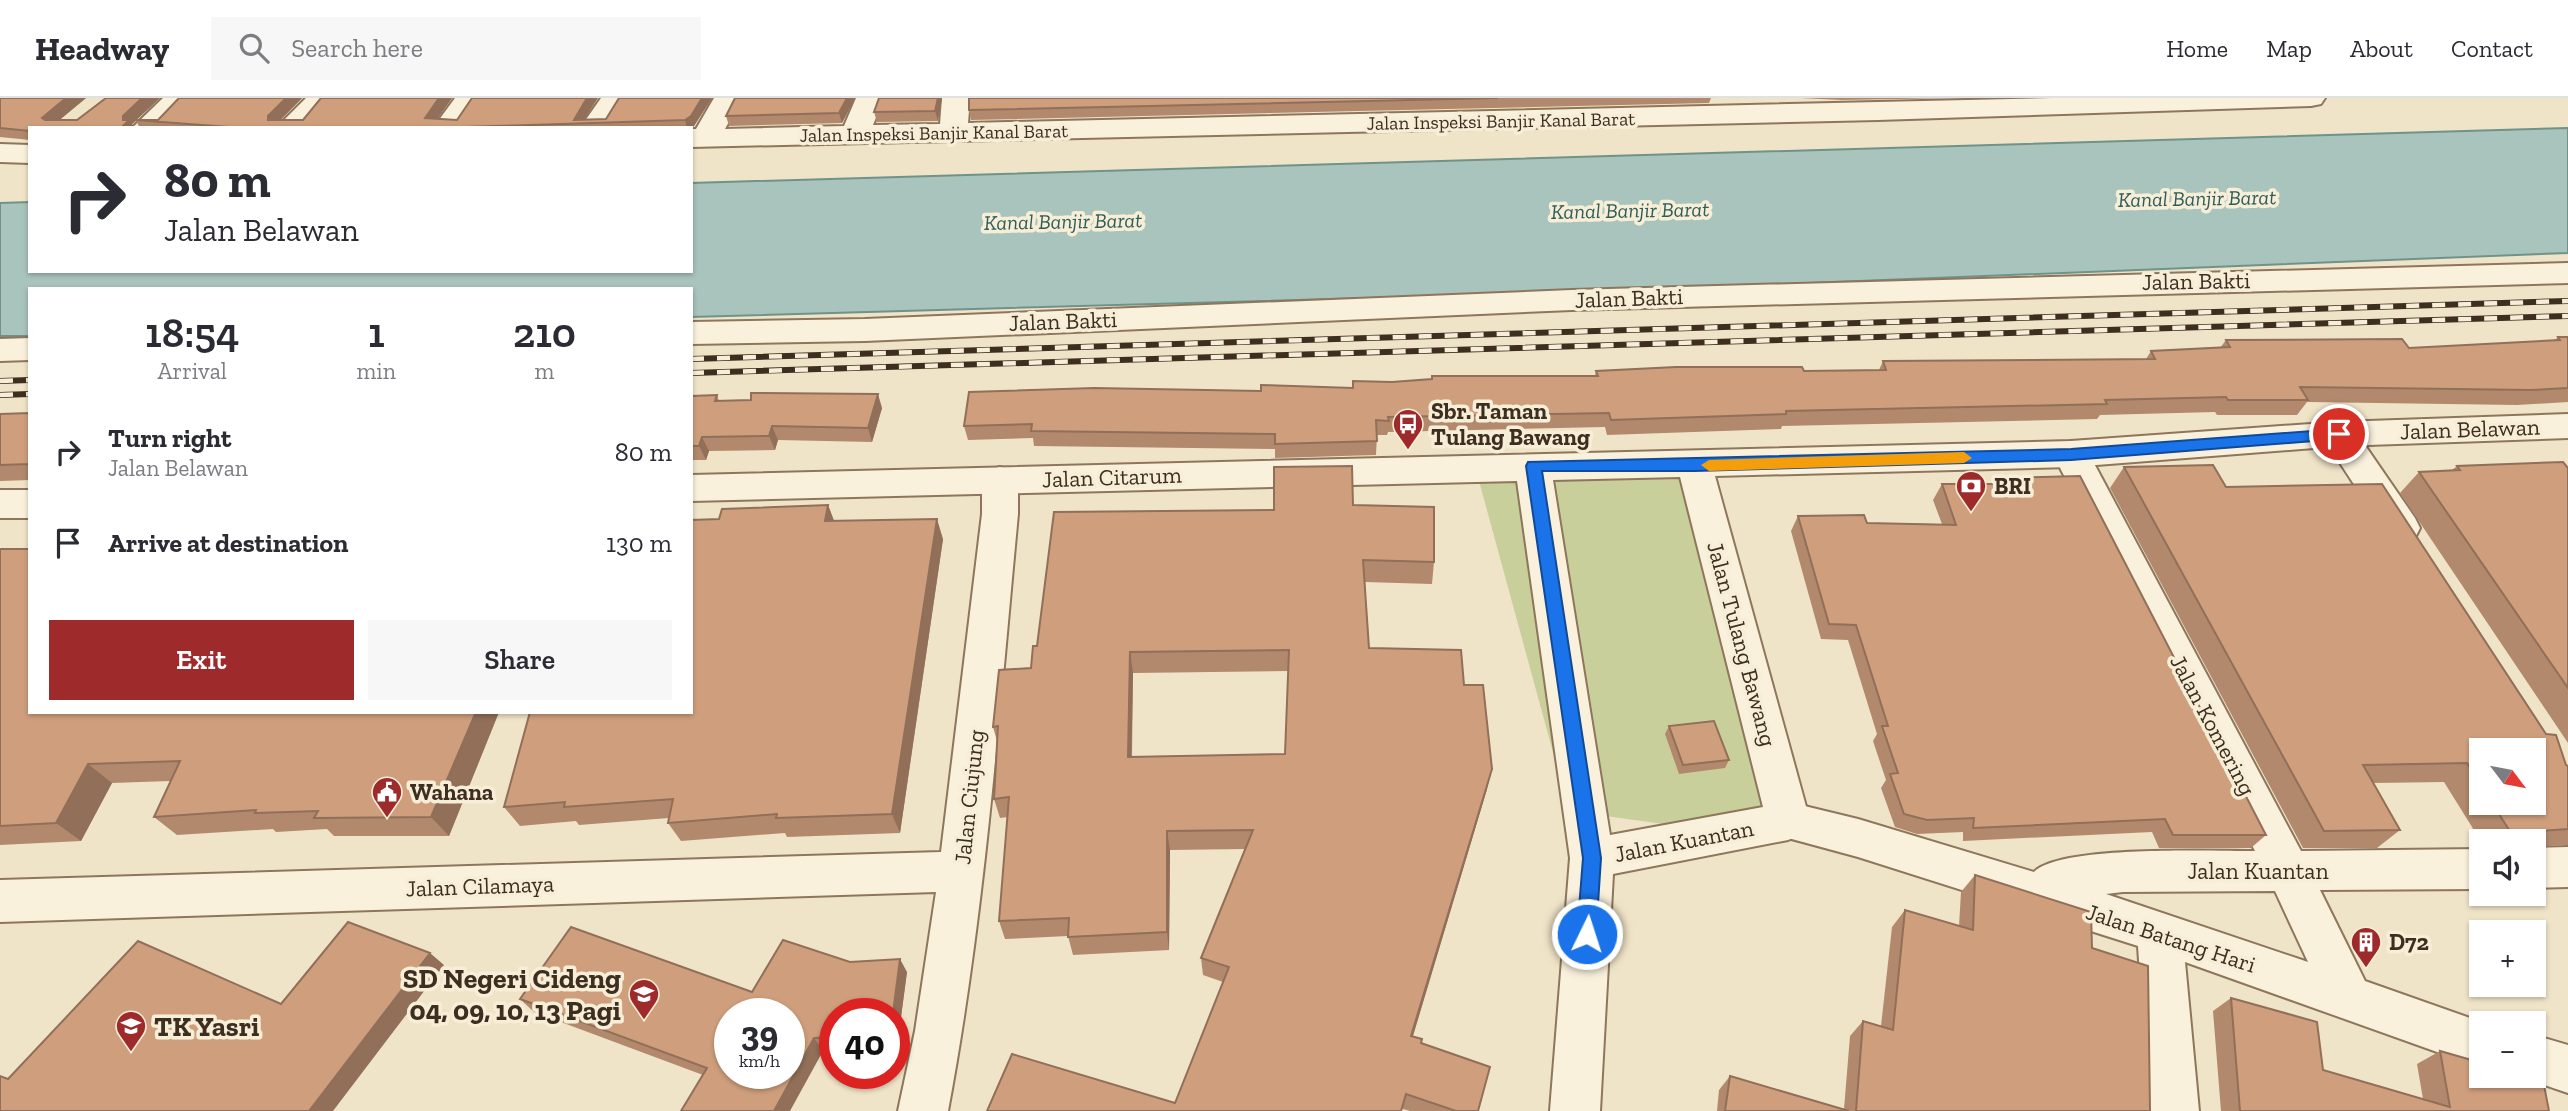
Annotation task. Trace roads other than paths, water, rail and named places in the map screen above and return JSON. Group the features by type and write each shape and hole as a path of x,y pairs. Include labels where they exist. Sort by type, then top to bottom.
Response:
{"street":[{"path":"148,126 178,98"},
{"path":"292,126 322,98"},
{"path":"448,126 469,98"},
{"path":"595,126 615,98"},
{"path":"698,138 728,98"},
{"path":"854,136 870,98"},
{"path":"955,134 953,116 957,98"},
{"path":"1215,126 1222,98"},
{"name":"Jalan Inspeksi Banjir Kanal Barat","path":"698,138 1215,126 1299,112 2311,98"},
{"path":"1079,130 1086,99"},
{"path":"0,153 28,153"},
{"name":"Jalan Bakti","path":"693,333 865,330 1613,299 2568,273"},
{"path":"0,350 28,349"},
{"name":"Jalan Belawan","path":"1533,466 1695,466 2071,454 2339,434 2568,426"},
{"path":"2339,434 2420,556"},
{"name":"Jalan Komering","path":"2071,454 2289,872 2349,999"},
{"path":"1533,466 1592,858 1576,1111"},
{"name":"Jalan Citarum","path":"693,488 1533,466"},
{"name":"Jalan Tulang Bawang","path":"1695,466 1788,821"},
{"name":"Jalan Ciujung","path":"923,1111 939,1031 961,871 1000,514 1000,480"},
{"path":"0,504 28,504"},
{"name":"Jalan Kuantan","path":"1592,858 1788,821 1858,838"},
{"name":"Jalan Batang Hari","path":"1858,838 2160,932 2469,1041"},
{"path":"2546,868 2568,867"},
{"name":"Jalan Kuantan","path":"2042,896 2055,881 2088,875 2469,869"},
{"name":"Jalan Cilamaya","path":"0,901 961,871"},
{"path":"2160,932 2174,1111"},
{"path":"2546,1063 2568,1069"}],"water":[{"name":"Kanal Banjir Barat","path":"2568,128 2568,253 1579,292 693,317 693,287 28,287 28,336 0,336 0,203 28,202 28,273 693,273 693,183"}],"railway":[{"path":"693,359 2568,301"},
{"path":"693,373 2568,316"},
{"path":"0,381 28,380"},
{"path":"0,395 28,394"}],"place":[{"name":"Sbr. Taman Tulang Bawang","path":"1408,451"},
{"name":"BRI","path":"1971,513"},
{"name":"Wahana","path":"387,819"},
{"name":"D72","path":"2366,969"},
{"name":"SD Negeri Cideng 04, 09, 10, 13 Pagi","path":"644,1021"},
{"name":"TK Yasri","path":"131,1053"}]}
